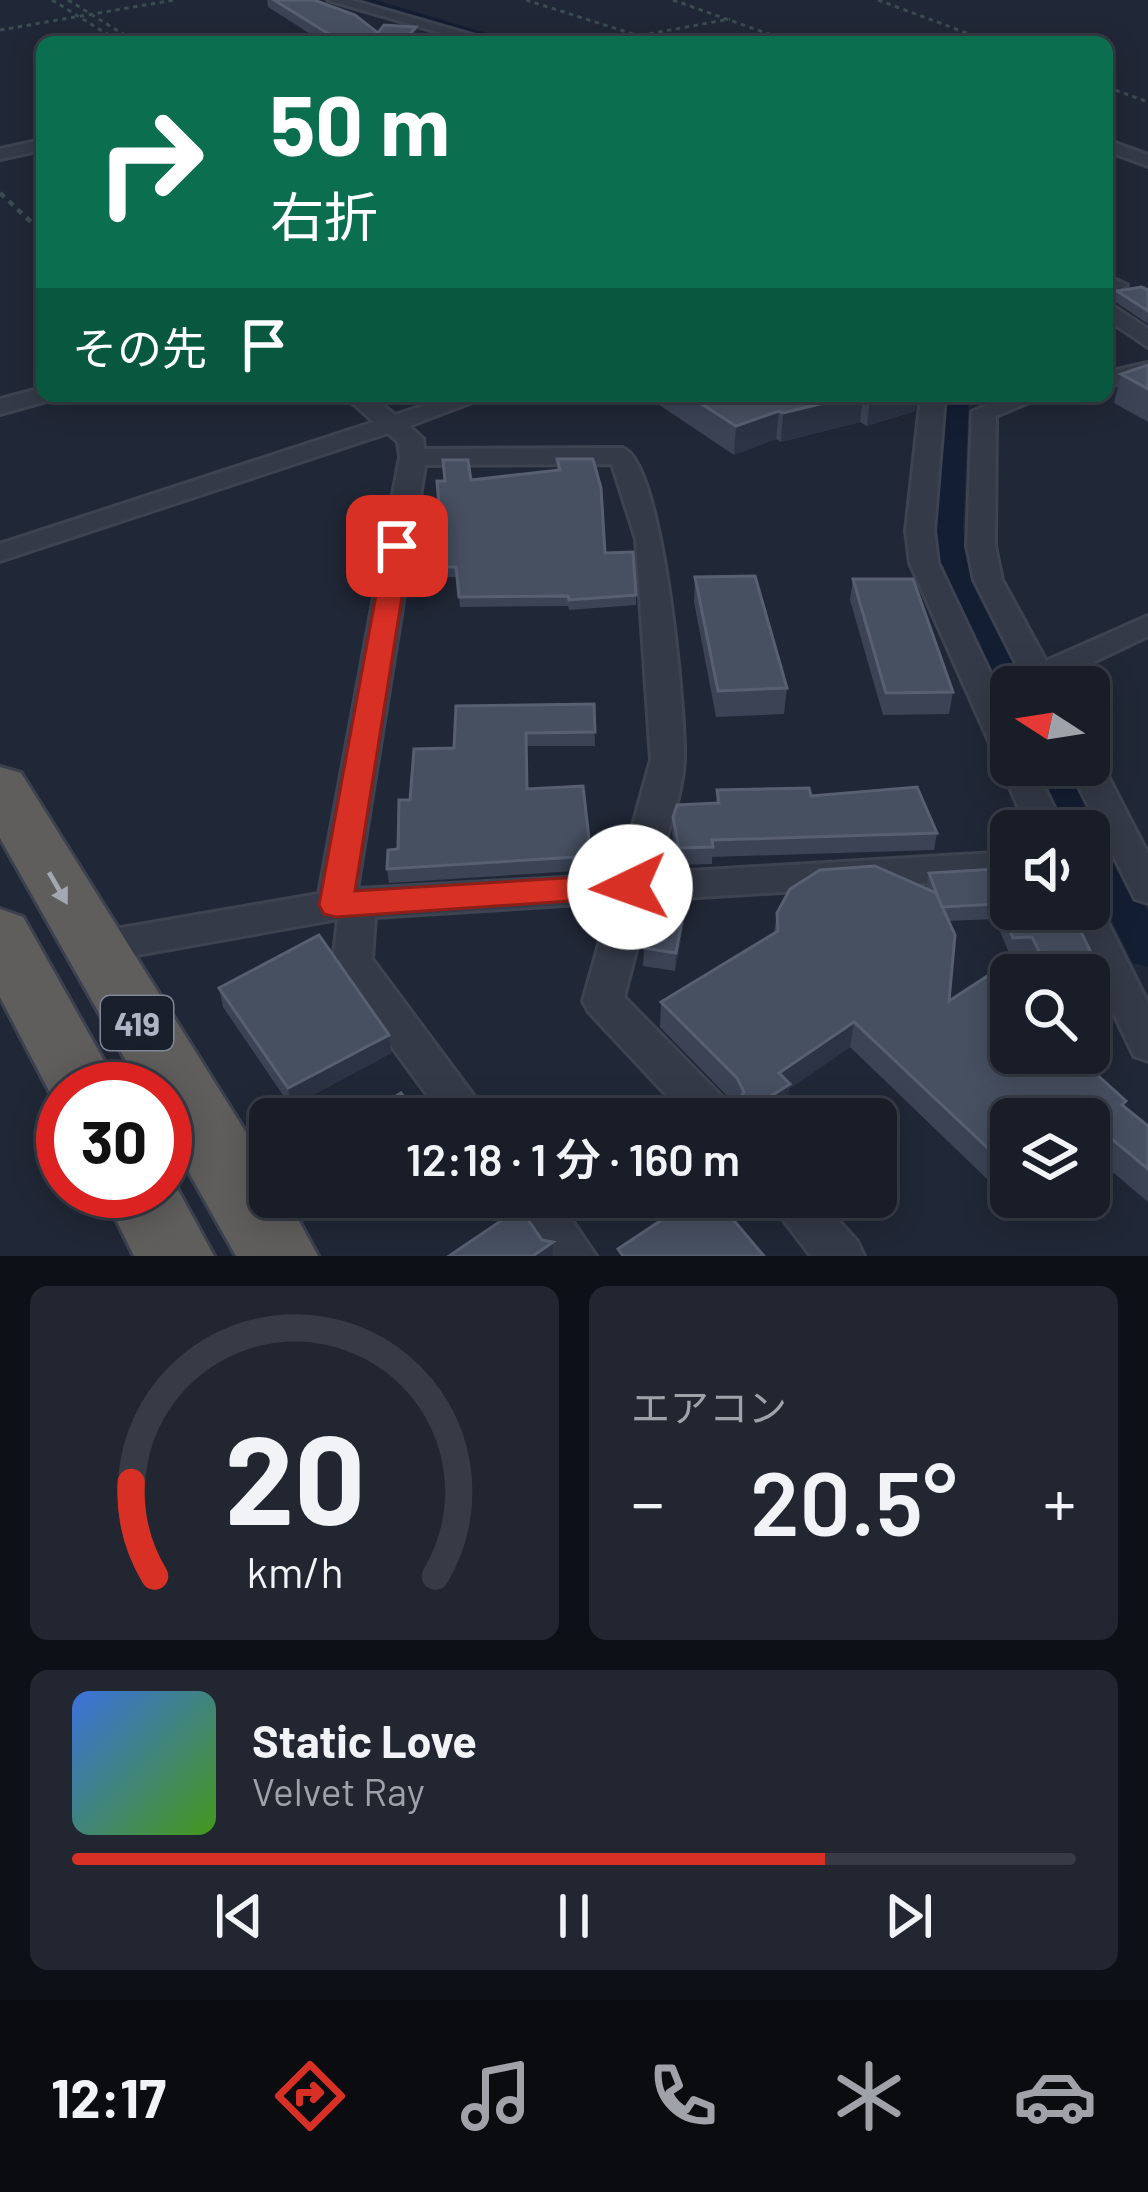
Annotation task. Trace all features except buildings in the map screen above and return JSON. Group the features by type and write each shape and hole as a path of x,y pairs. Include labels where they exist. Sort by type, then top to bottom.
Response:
{"highway":[{"name":"419","path":"0,787 279,1256"},
{"name":"419","path":"0,934 69,1062"},
{"path":"155,1218 175,1256"}],"street":[{"path":"335,0 466,36"},
{"path":"1113,144 1148,135"},
{"path":"0,154 36,147"},
{"path":"1113,148 1148,161"},
{"path":"1113,313 1148,340"},
{"path":"1113,378 1148,370"},
{"path":"0,406 36,397"},
{"path":"365,402 410,439 412,457 347,904 352,962 454,1098"},
{"path":"0,553 457,402"},
{"path":"936,402 956,450 988,580 1033,666"},
{"path":"982,404 920,531 924,563 990,706"},
{"path":"412,457 622,456 650,539 668,760 603,1000 696,1098"},
{"path":"1070,666 1148,625"},
{"path":"1095,786 1148,889"},
{"path":"92,948 347,904 990,866"},
{"path":"1093,930 1148,1044"},
{"path":"545,1218 573,1256"},
{"path":"807,1218 841,1256"}],"path":[{"path":"52,0 110,36"},
{"path":"68,0 126,36"},
{"path":"0,30 174,0"},
{"path":"526,0 640,36 730,19"},
{"path":"673,0 774,36"},
{"path":"878,0 976,36"},
{"path":"1113,89 1148,102"},
{"path":"0,193 36,226"}],"waterway":[{"path":"358,0 487,36"},
{"path":"956,402 948,528 955,570 1002,666"},
{"path":"1063,786 1075,810"},
{"path":"1110,877 1148,951"}],"route":[{"path":"397,546 336,905 630,887"}]}
